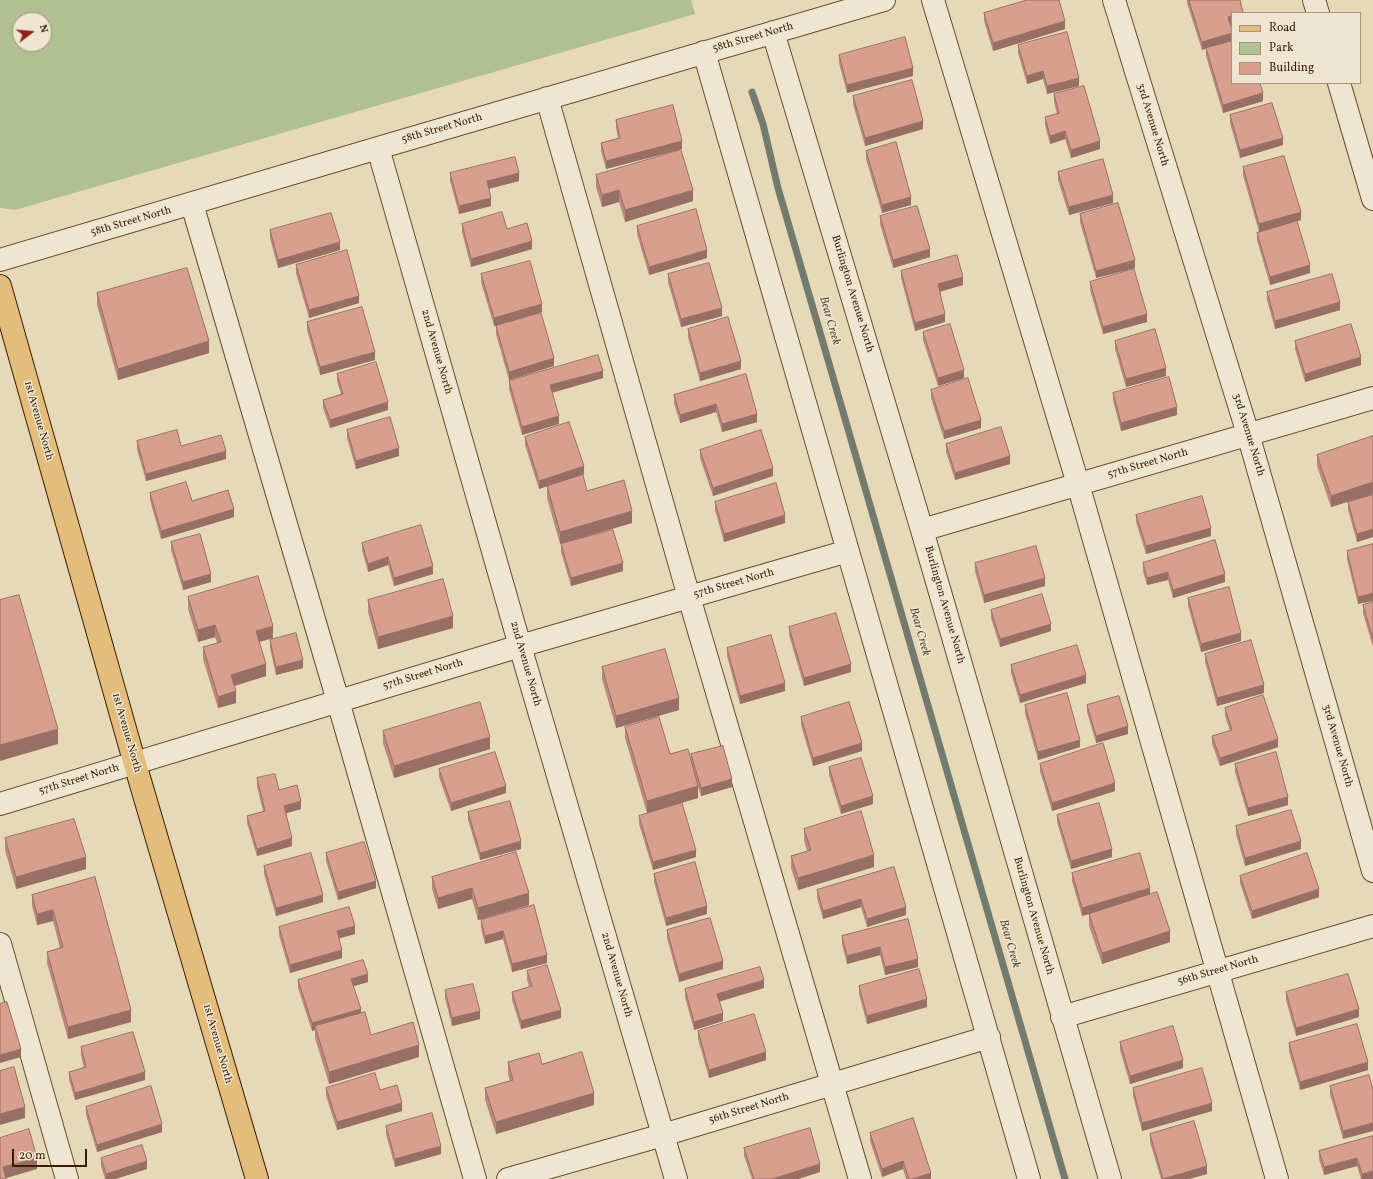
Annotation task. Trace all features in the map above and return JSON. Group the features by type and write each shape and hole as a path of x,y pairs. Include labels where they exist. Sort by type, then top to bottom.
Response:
{"main road":[{"name":"1st Avenue North","path":"0,286 135,764 256,1179"}],"street":[{"name":"58th Street North","path":"0,260 884,0"},
{"path":"933,0 1078,484 1277,1179"},
{"name":"3rd Avenue North","path":"1114,0 1248,434 1373,872"},
{"path":"1314,0 1318,12"},
{"name":"Burlington Avenue North","path":"773,32 922,530 1110,1179"},
{"path":"704,52 1029,1179"},
{"path":"1339,84 1373,199"},
{"path":"547,98 689,597 860,1179"},
{"name":"2nd Avenue North","path":"378,148 520,646 676,1179"},
{"path":"192,204 338,701 475,1179"},
{"name":"57th Street North","path":"922,530 1373,398"},
{"name":"57th Street North","path":"0,804 520,646 848,551"},
{"name":"56th Street North","path":"1062,1017 1373,926"},
{"path":"0,944 67,1179"},
{"name":"56th Street North","path":"508,1179 663,1135 989,1037"}],"green space":[{"path":"0,0 691,0 695,14 15,210 0,208"}],"building":[{"path":"1027,0 1059,0 1065,21 993,43 984,13"},
{"path":"1189,0 1240,0 1243,12 1231,12 1231,16 1228,17 1231,33 1202,42"},
{"path":"1067,32 1079,78 1047,86 1043,71 1027,76 1018,45"},
{"path":"905,37 913,68 847,85 839,55"},
{"path":"1231,41 1231,84 1260,84 1263,93 1223,105 1206,48"},
{"path":"912,80 923,121 865,138 853,96"},
{"path":"1084,86 1100,141 1071,150 1065,131 1050,136 1045,117 1059,113 1054,94"},
{"path":"1272,103 1283,138 1240,150 1230,115"},
{"path":"673,105 682,141 606,161 601,143 620,138 616,120"},
{"path":"896,142 911,197 882,205 866,151"},
{"path":"681,150 693,190 625,210 619,190 602,195 596,175"},
{"path":"1284,156 1301,212 1259,224 1243,167"},
{"path":"515,157 519,173 487,181 491,198 459,206 450,173"},
{"path":"1103,159 1113,195 1069,207 1058,172"},
{"path":"1118,203 1135,260 1096,271 1080,214"},
{"path":"917,206 930,249 893,260 880,216"},
{"path":"696,209 707,250 649,267 637,226"},
{"path":"502,212 507,229 527,223 532,241 471,259 462,224"},
{"path":"331,213 340,242 278,260 270,230"},
{"path":"1297,221 1310,265 1270,277 1257,233"},
{"path":"347,250 359,296 309,310 296,265"},
{"path":"957,255 963,277 938,284 945,314 915,323 901,271"},
{"path":"530,261 542,304 494,318 481,274"},
{"path":"709,263 722,308 681,319 668,274"},
{"path":"187,268 209,341 118,369 97,293"},
{"path":"1134,269 1147,314 1103,327 1090,282"},
{"path":"1332,274 1340,302 1275,321 1267,292"},
{"path":"362,307 375,352 320,367 307,322"},
{"path":"541,313 554,358 509,372 496,326"},
{"path":"728,317 741,361 700,373 688,329"},
{"path":"950,324 964,370 938,378 923,332"},
{"path":"1351,324 1361,357 1305,374 1295,341"},
{"path":"1155,329 1166,368 1126,379 1115,341"},
{"path":"598,355 603,371 550,385 559,416 522,427 509,381"},
{"path":"376,362 388,402 330,420 323,400 343,394 337,374"},
{"path":"746,374 757,414 722,424 716,404 680,415 674,395"},
{"path":"1169,377 1177,407 1121,423 1113,393"},
{"path":"968,378 981,420 944,431 931,390"},
{"path":"390,417 399,448 356,461 347,430"},
{"path":"569,422 584,466 539,481 525,437"},
{"path":"1001,427 1010,456 955,473 946,444"},
{"path":"177,430 181,446 221,435 226,451 146,474 137,441"},
{"path":"761,430 773,468 713,488 700,450"},
{"path":"1373,436 1373,482 1331,496 1317,455"},
{"path":"583,475 587,491 624,480 632,511 560,532 547,486"},
{"path":"186,482 192,501 228,490 234,509 161,531 150,493"},
{"path":"776,483 785,515 724,534 715,502"},
{"path":"1373,495 1373,529 1357,534 1348,502"},
{"path":"1202,496 1211,528 1146,546 1136,515"},
{"path":"421,525 433,566 394,578 388,557 368,564 362,543"},
{"path":"613,530 623,563 571,578 561,544"},
{"path":"200,534 211,574 183,582 171,542"},
{"path":"1215,540 1225,574 1173,590 1168,572 1147,578 1143,563"},
{"path":"1373,544 1373,593 1358,597 1347,551"},
{"path":"1036,546 1045,578 984,595 975,563"},
{"path":"258,576 273,626 256,631 266,664 231,675 236,691 218,697 203,647 221,642 215,625 198,630 188,597"},
{"path":"443,579 453,616 378,637 368,600"},
{"path":"1229,587 1241,633 1201,644 1188,598"},
{"path":"1042,594 1051,624 1000,639 991,610"},
{"path":"19,595 58,729 0,745 0,600"},
{"path":"1373,602 1373,639 1363,605"},
{"path":"836,613 851,664 804,678 789,627"},
{"path":"296,633 303,660 276,667 270,640"},
{"path":"771,635 785,683 740,696 727,648"},
{"path":"1251,640 1264,685 1217,698 1205,654"},
{"path":"1077,645 1086,675 1020,695 1011,665"},
{"path":"665,649 679,698 616,716 602,667"},
{"path":"1067,693 1080,740 1038,752 1025,705"},
{"path":"1263,695 1278,739 1220,758 1212,736 1232,730 1225,708"},
{"path":"1119,696 1128,726 1096,736 1087,705"},
{"path":"480,702 490,737 394,766 383,731"},
{"path":"849,702 862,743 813,758 801,717"},
{"path":"659,717 670,754 688,749 698,786 647,801 625,727"},
{"path":"1103,743 1115,783 1052,803 1040,764"},
{"path":"723,746 732,779 701,788 691,754"},
{"path":"495,752 506,786 451,803 439,769"},
{"path":"1276,752 1288,797 1248,808 1235,764"},
{"path":"861,758 873,796 841,806 829,767"},
{"path":"275,774 279,790 297,785 301,801 284,806 292,838 257,849 247,816 265,811 257,778"},
{"path":"510,801 521,841 480,853 468,812"},
{"path":"682,803 696,850 653,862 639,816"},
{"path":"1099,803 1112,849 1071,861 1057,815"},
{"path":"1291,810 1301,841 1245,858 1236,826"},
{"path":"861,811 874,855 798,878 791,856 811,850 804,829"},
{"path":"74,819 86,857 16,877 5,838"},
{"path":"364,842 376,881 338,892 326,853"},
{"path":"516,852 529,893 478,908 472,888 438,898 432,877"},
{"path":"311,853 323,895 276,908 264,866"},
{"path":"1140,853 1150,888 1082,908 1072,873"},
{"path":"1307,853 1319,889 1252,911 1240,876"},
{"path":"695,862 707,906 666,918 654,874"},
{"path":"894,867 906,907 867,919 861,899 823,911 817,890"},
{"path":"95,877 131,1010 68,1027 47,952 63,947 53,910 37,914 32,895"},
{"path":"1157,892 1170,931 1102,953 1089,914"},
{"path":"534,905 547,955 512,964 503,931 485,936 481,920"},
{"path":"349,907 355,926 337,931 342,950 290,965 279,927"},
{"path":"710,918 723,961 679,974 667,930"},
{"path":"908,919 918,959 885,967 880,947 847,956 842,936"},
{"path":"363,960 368,974 351,979 361,1009 312,1023 298,980"},
{"path":"547,965 561,1010 521,1021 512,992 532,986 527,971"},
{"path":"760,967 764,980 717,994 723,1013 694,1022 685,989"},
{"path":"919,969 927,999 867,1016 859,986"},
{"path":"1348,974 1359,1009 1296,1028 1286,992"},
{"path":"473,984 480,1011 452,1018 445,990"},
{"path":"7,1002 21,1049 0,1055 0,1004"},
{"path":"365,1012 371,1035 413,1022 419,1045 329,1072 315,1026"},
{"path":"754,1014 766,1052 709,1070 698,1031"},
{"path":"1357,1024 1368,1062 1300,1082 1289,1043"},
{"path":"1173,1026 1183,1060 1130,1076 1120,1042"},
{"path":"133,1032 145,1072 75,1093 69,1072 86,1067 81,1047"},
{"path":"582,1052 594,1093 496,1122 485,1088 513,1080 508,1062 539,1053 542,1064"},
{"path":"14,1067 25,1107 0,1114 0,1071"},
{"path":"1202,1068 1212,1103 1142,1123 1133,1088"},
{"path":"375,1073 380,1090 397,1085 402,1103 337,1122 326,1088"},
{"path":"1369,1075 1373,1090 1373,1123 1343,1131 1330,1086"},
{"path":"151,1086 162,1124 97,1145 86,1107"},
{"path":"432,1113 441,1146 395,1159 386,1126"},
{"path":"913,1118 931,1173 909,1179 903,1161 882,1169 870,1133"},
{"path":"1194,1121 1207,1166 1163,1179 1150,1134"},
{"path":"810,1128 820,1164 772,1179 754,1179 744,1148"},
{"path":"29,1129 37,1158 3,1167 6,1179 0,1179 0,1138"},
{"path":"1373,1136 1373,1171 1362,1174 1357,1158 1324,1167 1319,1151"},
{"path":"142,1145 147,1161 106,1174 101,1158"}],"waterway":[{"name":"Bear Creek","path":"752,92 763,124 778,188 1065,1179"}]}
